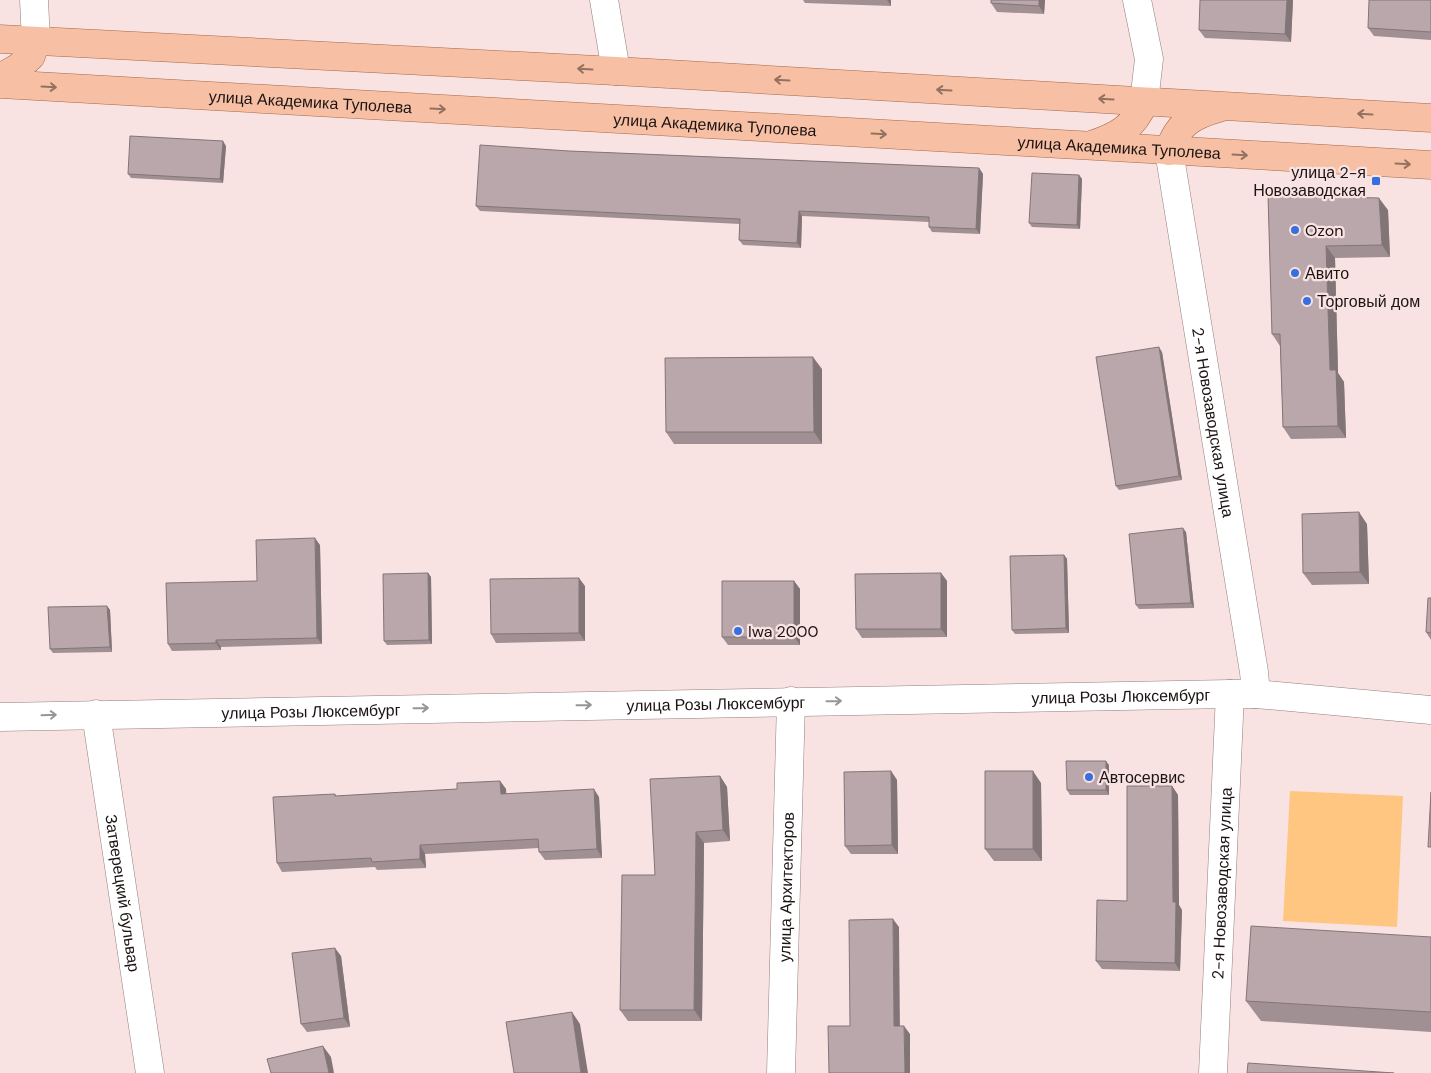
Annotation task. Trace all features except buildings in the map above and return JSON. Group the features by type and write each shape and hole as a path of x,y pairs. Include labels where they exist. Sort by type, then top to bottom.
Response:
{"main road":[{"path":"0,39 616,71 1431,118"},
{"path":"0,78 19,68 31,56 36,41"},
{"name":"улица Академика Туполева","path":"0,84 1431,165"},
{"path":"1087,146 1111,138 1126,127 1139,115 1144,102"},
{"path":"1169,151 1173,137 1184,125 1200,113 1225,106"}],"street":[{"path":"34,0 36,41"},
{"path":"604,0 616,71"},
{"path":"1138,0 1150,59 1144,102"},
{"name":"2-я Новозаводская улица","path":"1169,151 1254,672 1243,694 1212,1073"},
{"name":"улица Розы Люксембург","path":"0,717 1243,694 1431,710"},
{"name":"улица Архитекторов","path":"781,1073 791,701"},
{"name":"Затверецкий бульвар","path":"96,714 150,1073"}],"shaded area":[{"path":"1290,791 1403,796 1397,927 1283,921"}],"place":[{"name":"улица 2-я Новозаводская","path":"1376,181"},
{"name":"Ozon","path":"1295,230"},
{"name":"Авито","path":"1295,273"},
{"name":"Торговый дом","path":"1307,301"},
{"name":"Iwa 2000","path":"738,631"},
{"name":"Автосервис","path":"1089,777"}]}
